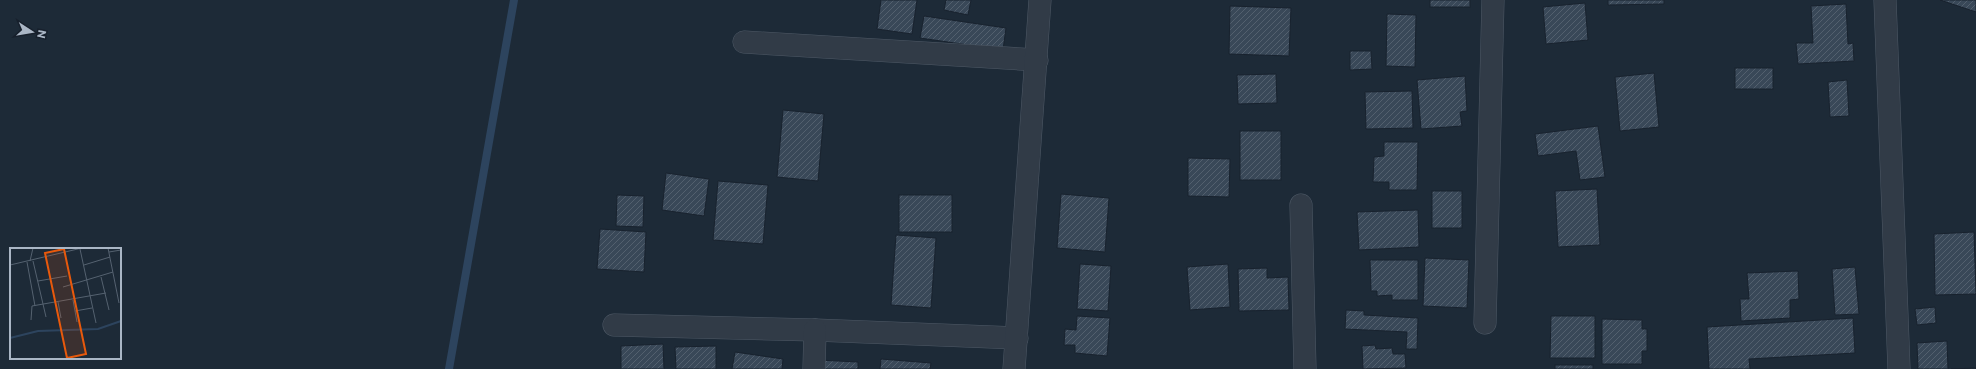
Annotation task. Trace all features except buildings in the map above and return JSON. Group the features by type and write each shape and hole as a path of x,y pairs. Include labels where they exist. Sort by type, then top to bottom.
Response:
{"street":[{"path":"1014,369 1037,60 1040,0"},
{"path":"1485,323 1494,0"},
{"path":"1885,0 1899,369"},
{"path":"744,42 1037,60"},
{"path":"1301,205 1305,369"},
{"path":"614,325 815,330 1017,338"},
{"path":"814,369 815,330"}],"waterway":[{"path":"449,369 514,0"}]}
